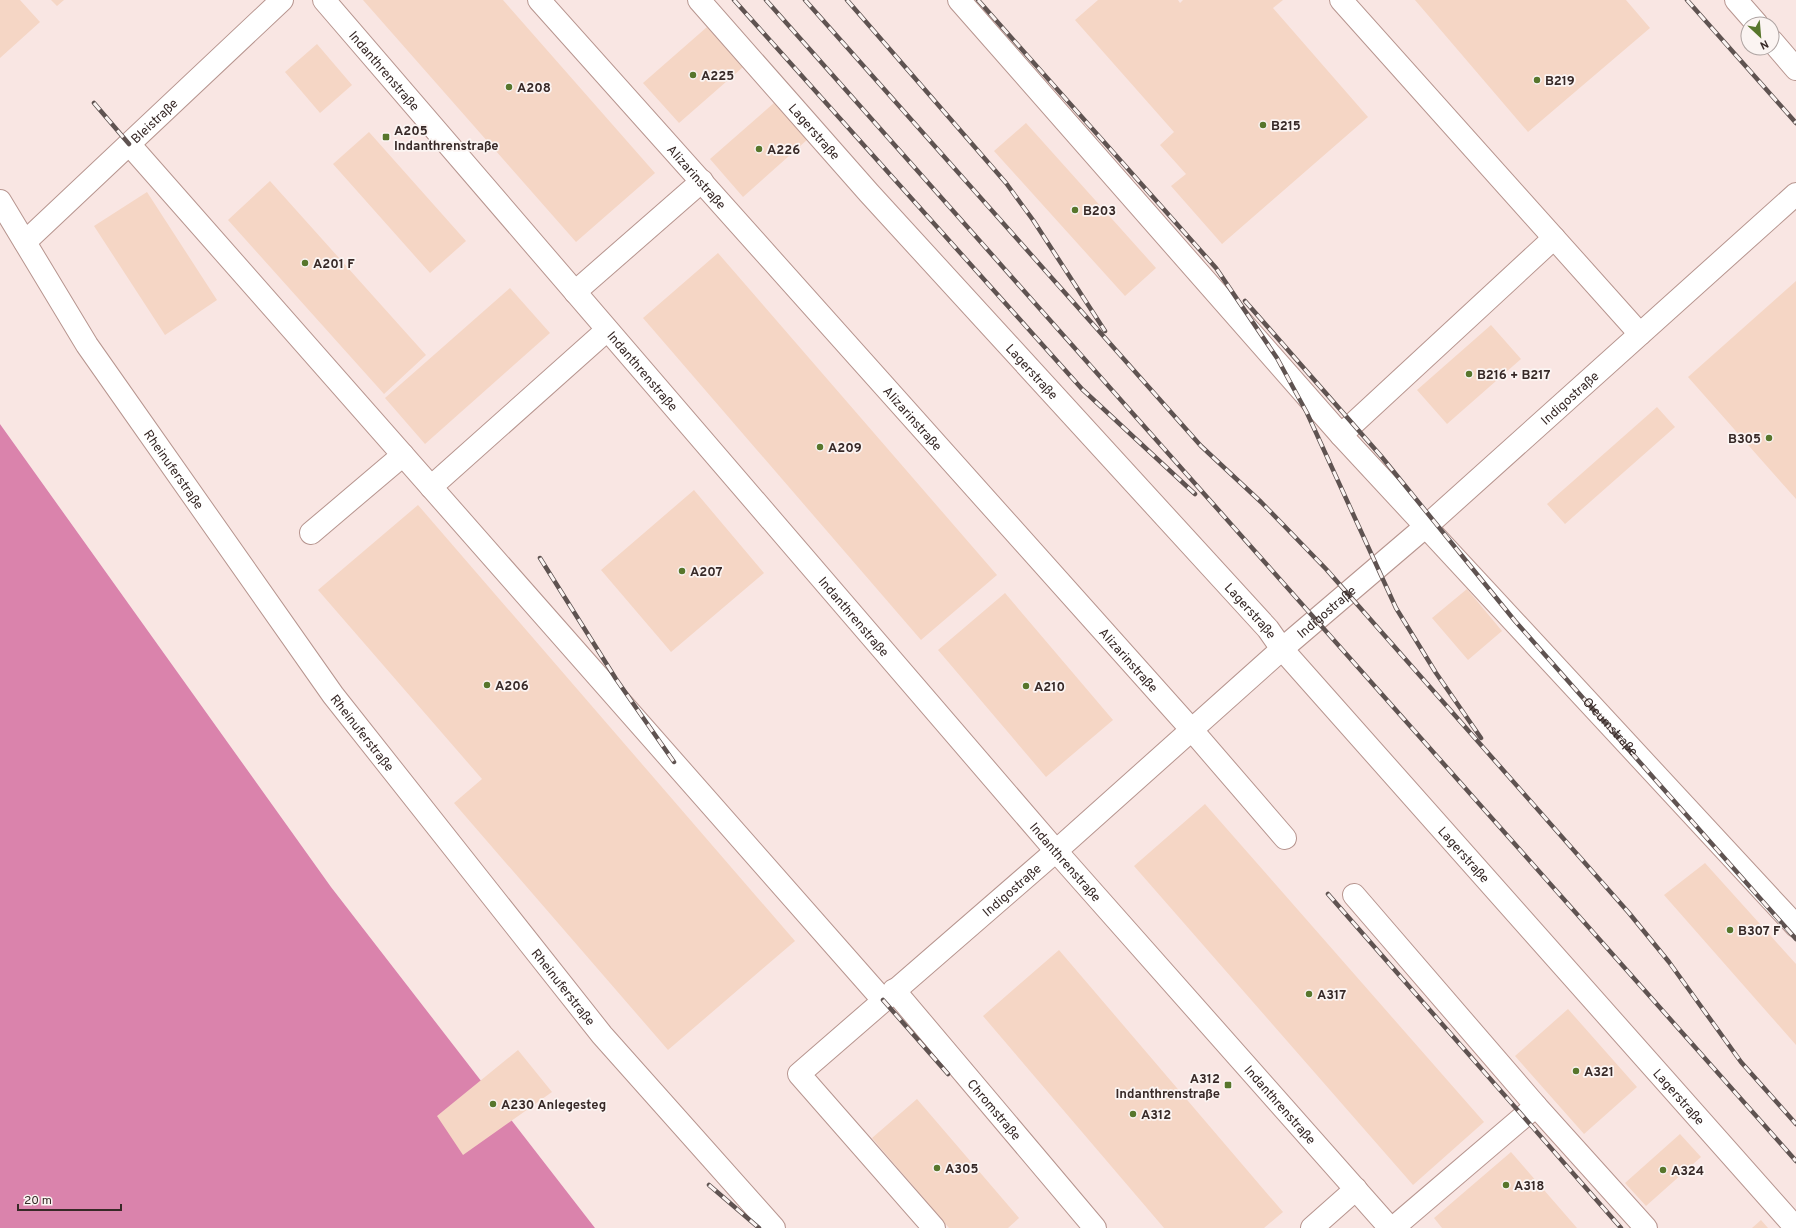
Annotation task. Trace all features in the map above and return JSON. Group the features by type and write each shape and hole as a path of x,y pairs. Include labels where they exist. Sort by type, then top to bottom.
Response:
{"street":[{"name":"Bleistraße","path":"25,242 282,0"},
{"name":"Indanthrenstraße","path":"324,0 1056,850 1390,1228"},
{"name":"Alizarinstraße","path":"539,0 1191,729 1285,838"},
{"name":"Lagerstraße","path":"699,0 869,193 1268,629 1282,649 1796,1228"},
{"name":"Oleumstraße","path":"959,0 1341,434 1796,926"},
{"path":"1341,0 1640,334"},
{"path":"1736,0 1750,16"},
{"path":"1780,50 1796,69"},
{"name":"Chromstraße","path":"129,144 431,487 889,995 1095,1228"},
{"path":"575,292 702,181"},
{"name":"Indigostraße","path":"934,1228 799,1074 1056,850 1282,649 1426,526 1796,194"},
{"name":"Rheinuferstraße","path":"0,201 87,345 333,695 602,1035 774,1228"},
{"path":"1341,434 1554,238"},
{"path":"431,487 608,330"},
{"path":"311,533 403,455"},
{"path":"1354,895 1536,1106 1646,1228"},
{"path":"1393,1228 1536,1106"},
{"path":"1312,1228 1356,1189"}],"shaded area":[{"path":"0,0 1796,0 1796,1228 595,1228 331,887 0,424"},
{"path":"0,424 331,887 595,1228 0,1228"}],"building":[{"path":"0,0 20,0 40,22 0,58"},
{"path":"51,0 64,0 57,6"},
{"name":"A208","path":"363,0 503,0 655,173 576,242"},
{"name":"B215","path":"1098,0 1178,0 1180,3 1183,0 1283,0 1273,8 1368,117 1222,244 1171,186 1186,174 1160,145 1174,132 1075,20"},
{"name":"B219","path":"1415,0 1626,0 1650,28 1528,132"},
{"name":"A225","path":"707,27 743,67 679,123 643,83"},
{"path":"317,44 352,85 320,113 285,72"},
{"name":"A226","path":"775,102 808,139 743,197 710,159"},
{"name":"B203","path":"1026,123 1156,268 1125,296 994,151"},
{"path":"369,132 466,241 430,273 333,164"},
{"name":"A201 F","path":"270,181 426,355 384,394 228,220"},
{"path":"147,192 217,300 165,335 94,226"},
{"name":"A209","path":"718,253 997,575 921,640 643,318"},
{"name":"B305","path":"1796,281 1796,499 1688,377"},
{"path":"510,288 550,333 425,444 385,398"},
{"name":"B216 + B217","path":"1491,325 1521,359 1447,424 1417,390"},
{"path":"1657,407 1675,427 1565,524 1547,504"},
{"name":"A207","path":"694,490 764,573 671,652 601,570"},
{"name":"A206","path":"418,505 795,941 668,1050 454,803 482,779 318,590"},
{"path":"1467,589 1502,631 1468,660 1432,618"},
{"name":"A210","path":"1005,593 1113,720 1046,777 938,650"},
{"name":"A317","path":"1205,804 1484,1122 1413,1185 1134,866"},
{"name":"B307 F","path":"1705,863 1796,964 1796,1045 1664,895"},
{"name":"A312","path":"1059,950 1283,1212 1264,1228 1164,1228 983,1016"},
{"name":"A321","path":"1568,1009 1637,1087 1584,1134 1515,1056"},
{"name":"A230 Anlegesteg","path":"518,1050 552,1092 463,1155 437,1116"},
{"name":"A305","path":"917,1099 1019,1218 1008,1228 949,1228 872,1138"},
{"name":"A324","path":"1680,1134 1701,1157 1646,1206 1625,1183"},
{"name":"A318","path":"1511,1152 1577,1228 1442,1228 1434,1218"},
{"path":"1761,1220 1768,1228 1752,1228"}],"railway":[{"path":"734,0 1082,389 1195,494"},
{"path":"766,0 1796,1161"},
{"path":"805,0 1201,446 1261,502 1326,569 1629,913 1669,962 1741,1062 1796,1124"},
{"path":"847,0 1006,183 1033,220 1105,331"},
{"path":"978,0 1216,268 1277,358 1307,413 1396,608 1436,673 1481,738"},
{"path":"1687,0 1796,123"},
{"path":"94,103 129,144"},
{"path":"1245,301 1381,456 1515,621 1796,939"},
{"path":"540,558 616,679 674,762"},
{"path":"1328,894 1621,1228"},
{"path":"883,1000 948,1074"},
{"path":"709,1185 759,1228"}],"place":[{"name":"A225","path":"693,75"},
{"name":"B219","path":"1537,80"},
{"name":"A208","path":"509,87"},
{"name":"B215","path":"1263,125"},
{"name":"A205 Indanthrenstraße","path":"386,137"},
{"name":"A226","path":"759,149"},
{"name":"B203","path":"1075,210"},
{"name":"A201 F","path":"305,263"},
{"name":"B216 + B217","path":"1469,374"},
{"name":"B305","path":"1769,438"},
{"name":"A209","path":"820,447"},
{"name":"A207","path":"682,571"},
{"name":"A206","path":"487,685"},
{"name":"A210","path":"1026,686"},
{"name":"B307 F","path":"1730,930"},
{"name":"A317","path":"1309,994"},
{"name":"A321","path":"1576,1071"},
{"name":"A312 Indanthrenstraße","path":"1228,1085"},
{"name":"A230 Anlegesteg","path":"493,1104"},
{"name":"A312","path":"1133,1114"},
{"name":"A305","path":"937,1168"},
{"name":"A324","path":"1663,1170"},
{"name":"A318","path":"1506,1185"}]}
